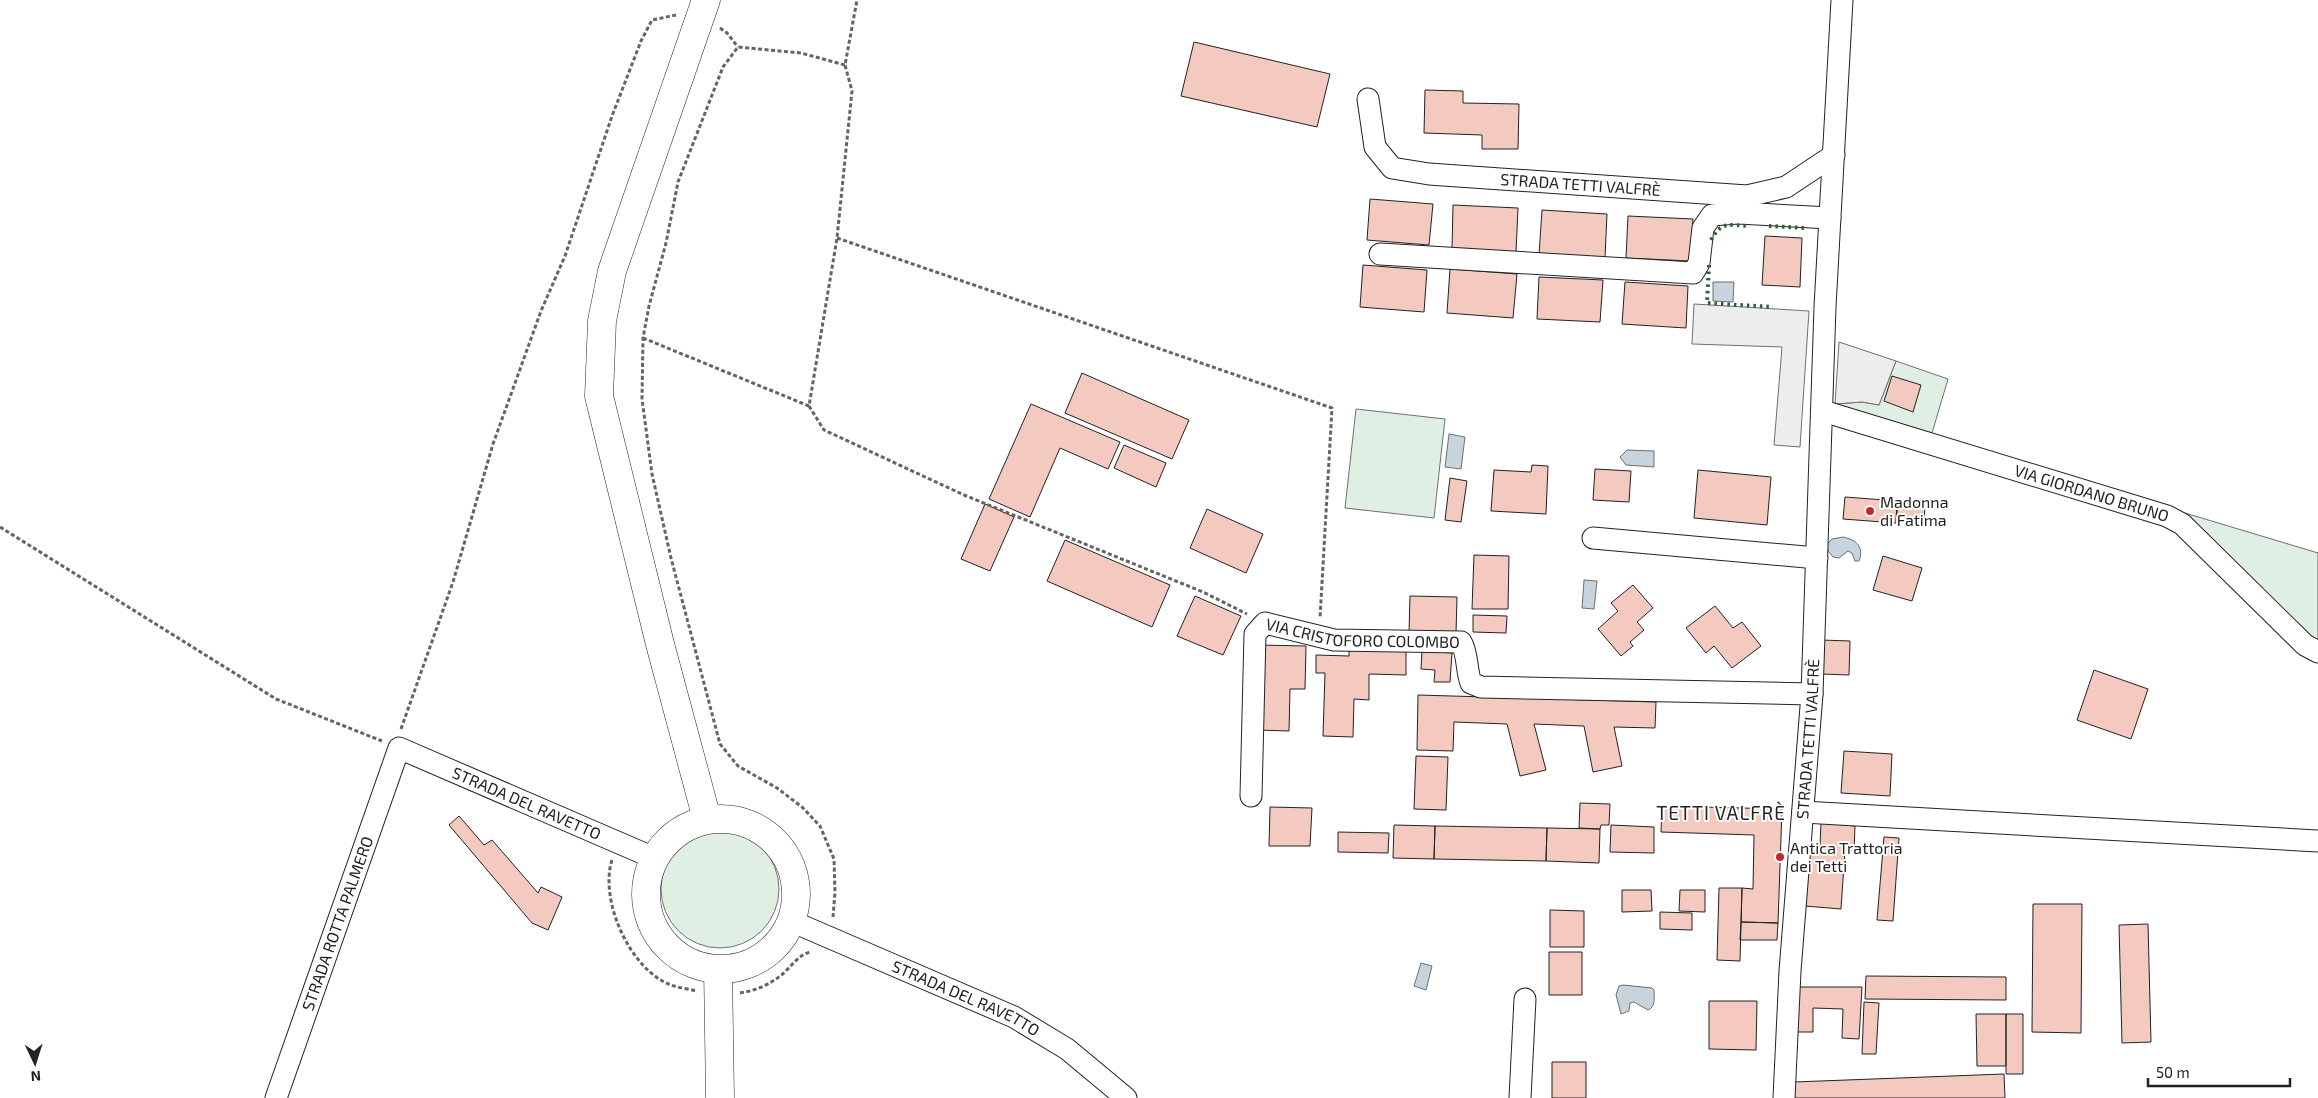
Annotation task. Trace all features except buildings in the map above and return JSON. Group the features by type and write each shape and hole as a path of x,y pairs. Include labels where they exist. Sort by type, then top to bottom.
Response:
{"main road":[{"path":"706,0 612,271 602,321 599,396 660,644 707,820"},
{"path":"718,983 743,966 766,955 778,943 791,921 797,897 796,880 791,864 782,849 764,832 741,821 724,818 691,824 676,833 664,844 654,858 648,874 646,899 651,924 660,939 671,951 685,961 701,967 718,983 720,1098"}],"street":[{"name":"STRADA TETTI VALFRÈ","path":"1784,1098 1790,971 1812,694 1830,218 1842,0"},
{"name":"STRADA TETTI VALFRÈ","path":"1368,99 1375,147 1392,168 1429,174 1747,196 1786,187 1834,154"},
{"path":"1380,254 1693,273 1700,263 1703,228 1712,215 1738,213 1830,218"},
{"name":"VIA GIORDANO BRUNO","path":"1823,411 2167,516 2182,524 2305,645 2318,652"},
{"path":"1593,538 1816,558"},
{"name":"VIA CRISTOFORO COLOMBO","path":"1252,796 1255,634 1265,623 1334,640 1461,642 1465,648 1466,670 1470,683 1481,687 1812,694"},
{"name":"STRADA DEL RAVETTO","path":"397,747 654,858"},
{"name":"STRADA ROTTA PALMERO","path":"276,1098 397,747"},
{"path":"1803,812 2318,841"},
{"name":"STRADA DEL RAVETTO","path":"791,921 822,944 1014,1017 1067,1049 1126,1098"},
{"path":"1520,1098 1525,999"}],"path":[{"path":"809,406 837,238 852,91 845,65 857,0"},
{"path":"0,528 276,699 397,747 453,582 493,444 540,311 566,256 612,116 641,41 652,20 676,15"},
{"path":"715,25 727,33 738,47 801,54 845,65"},
{"path":"617,842 609,867 609,901 622,936 647,969 670,985 718,983 751,992 780,976 808,952 822,944 834,914 834,860 820,826 802,807 783,793 738,766 720,744 671,558 652,474 642,399 643,338 649,306 666,244 678,182 723,67 738,47"},
{"path":"837,238 1332,408 1319,636"},
{"path":"643,338 809,406 824,430 964,495 1203,592 1265,623"}],"green space":[{"path":"1896,361 1948,379 1932,433 1835,404 1862,402 1879,405"},
{"path":"1356,409 1445,419 1434,518 1345,508"},
{"path":"2185,513 2318,553 2318,644 2219,554"},
{"path":"720,830 743,834 762,847 775,866 779,889 775,912 762,931 743,944 720,948 697,944 678,931 665,912 661,889 665,866 678,847 697,834"}],"shaded area":[{"path":"1713,282 1734,282 1733,302 1713,301"},
{"path":"1694,304 1809,311 1800,447 1774,445 1782,347 1692,344"},
{"path":"1839,342 1896,361 1879,405 1862,402 1835,404"},
{"path":"1449,434 1465,437 1461,469 1445,467"},
{"path":"1627,450 1654,451 1654,467 1626,465 1620,457"},
{"path":"1843,537 1856,542 1860,548 1859,561 1855,561 1852,553 1848,551 1839,558 1833,557 1828,551 1827,544 1832,539"},
{"path":"1584,580 1597,581 1594,609 1582,608"},
{"path":"1421,963 1432,966 1426,990 1414,986"},
{"path":"1619,986 1652,988 1654,990 1654,1002 1651,1009 1648,1010 1634,1002 1630,1003 1629,1011 1621,1014 1616,995"}],"hedge":[{"path":"1711,240 1722,227 1731,225 1748,226"},
{"path":"1769,226 1805,228"},
{"path":"1709,265 1707,303 1773,307"}],"place":[{"name":"Madonna di Fatima","path":"1870,511"},
{"name":"Antica Trattoria dei Tetti","path":"1780,857"}],"district":[{"name":"TETTI VALFRÈ","path":"1721,813"}]}
